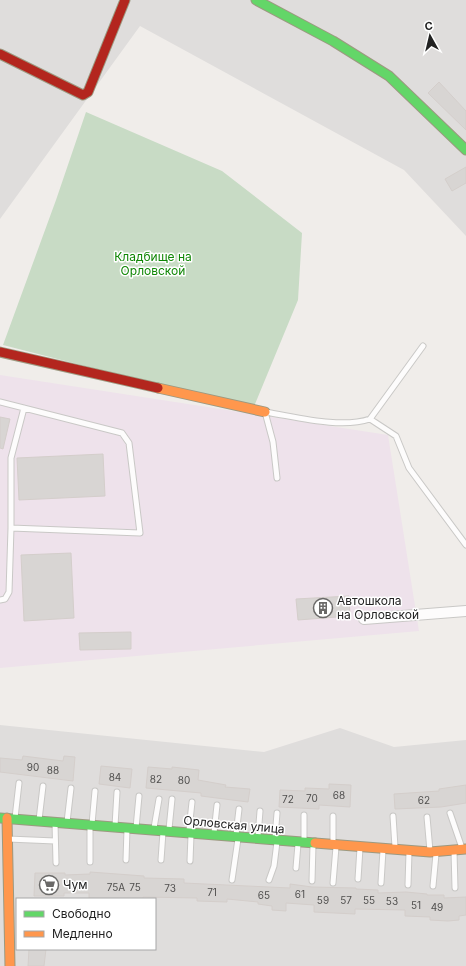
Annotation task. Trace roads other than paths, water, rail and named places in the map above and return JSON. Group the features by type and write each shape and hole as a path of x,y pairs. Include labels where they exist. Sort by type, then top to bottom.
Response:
{"street":[{"path":"0,54 74,92 83,94 88,92 125,0"},
{"path":"256,0 333,41 389,76 466,150"},
{"path":"0,352 265,412"},
{"path":"364,619 466,611"},
{"path":"7,818 10,966"},
{"name":"Орловская улица","path":"7,818 334,846 433,852 461,849"}],"lane":[{"path":"277,478 273,442 265,412 342,423 360,422 370,419 424,346"},
{"path":"0,402 122,433 129,443 140,533 11,528"},
{"path":"0,600 5,599 9,592 11,458 24,408"},
{"path":"370,419 396,436 409,468 466,545"},
{"path":"7,818 19,783"},
{"path":"39,821 43,786"},
{"path":"67,823 71,788"},
{"path":"90,862 91,825 96,791"},
{"path":"115,827 117,792"},
{"path":"136,829 139,796"},
{"path":"153,831 159,799"},
{"path":"161,860 172,799"},
{"path":"190,861 192,802"},
{"path":"213,836 217,805"},
{"path":"232,880 239,809"},
{"path":"258,839 260,811"},
{"path":"269,880 274,866 277,813"},
{"path":"450,813 461,849 455,888"},
{"path":"296,868 301,843 304,815"},
{"path":"333,816 333,883"},
{"path":"393,816 395,850"},
{"path":"427,817 433,852 433,886"},
{"path":"55,822 56,863"},
{"path":"126,860 127,828"},
{"path":"7,839 55,840"},
{"path":"312,881 313,844"},
{"path":"358,879 360,847"},
{"path":"382,883 383,849"},
{"path":"408,886 409,851"}],"place":[{"name":"Автошкола на Орловской","path":"323,608"},
{"name":"Чум","path":"49,885"}],"park label":[{"name":"Кладбище на Орловской","path":"153,264"}]}
